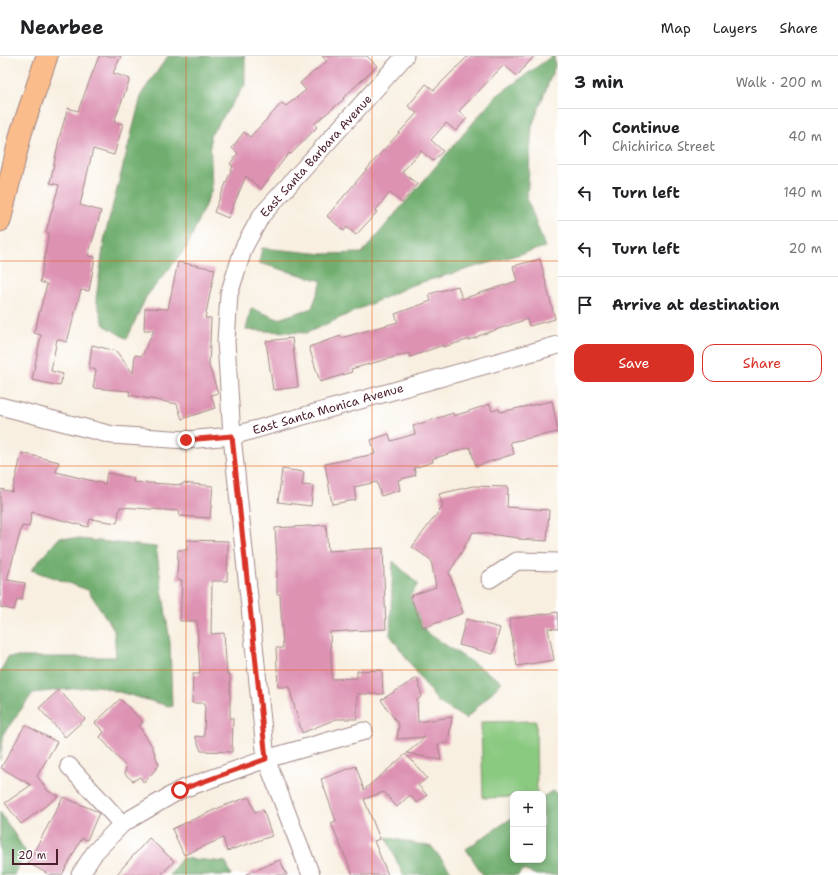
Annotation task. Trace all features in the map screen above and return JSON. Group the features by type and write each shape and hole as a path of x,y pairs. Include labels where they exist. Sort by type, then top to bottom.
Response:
{"main road":[{"path":"0,221 21,133 45,56"}],"street":[{"name":"East Santa Barbara Avenue","path":"311,875 266,759 232,436 226,342 229,294 244,247 261,216 402,57"},
{"name":"East Santa Monica Avenue","path":"0,406 112,435 186,440 232,436 558,345"},
{"path":"490,579 517,562 558,562"},
{"path":"80,875 96,852 122,824 180,790 266,759 364,731"},
{"path":"69,766 122,824"}],"green space":[{"path":"168,56 245,56 245,85 210,136 212,189 187,247 146,297 127,339 104,325 96,299 105,235 142,93"},
{"path":"554,56 555,66 532,126 527,198 545,247 412,285 307,333 246,330 251,308 278,319 312,308 322,281 259,263 262,248 324,254 362,253 495,97"},
{"path":"60,537 156,547 170,642 172,707 98,686 33,693 4,733 0,760 0,672 8,657 116,657 114,630 88,590 31,570"},
{"path":"393,561 418,584 410,596 426,632 502,682 466,719 438,702 390,635"},
{"path":"536,721 537,791 510,791 510,797 483,798 481,722"},
{"path":"552,791 558,794 558,875 537,875 523,870 518,875 483,875 466,849 510,819 510,863 546,863 546,795"},
{"path":"0,812 26,852 14,875 0,875"},
{"path":"386,837 432,847 454,875 403,875"},
{"path":"182,858 226,862 231,875 169,875"}],"building":[{"path":"99,56 121,56 113,73 130,79 114,122 123,124 114,155 93,149 80,205 101,211 88,256 95,257 89,291 81,290 67,342 57,339 51,371 63,374 60,386 32,380 41,335 34,333 47,284 40,282 49,233 46,232 59,185 50,183 60,135 68,108 78,111"},
{"path":"322,56 367,56 377,66 343,98 344,99 314,124 317,127 291,154 289,153 261,189 246,176 228,218 214,212 233,166 230,164 238,153 232,148 244,132 250,137 282,103 286,106 306,90 300,83 327,61"},
{"path":"468,56 534,56 517,76 504,65 459,111 467,118 456,131 446,123 431,140 443,151 433,161 421,151 402,172 417,184 402,203 390,193 375,211 377,212 356,235 347,227 344,231 327,216 417,113 408,106 426,84 434,90"},
{"path":"540,259 555,319 529,326 527,319 478,337 443,347 443,345 410,357 409,353 351,369 352,372 320,382 309,347 341,336 341,338 398,322 395,314 431,301 429,294 458,286 462,299 517,281 513,266"},
{"path":"178,262 215,269 205,318 211,318 209,366 218,393 211,395 215,408 182,419 177,404 129,395 130,391 93,388 96,370 89,368 92,345 116,351 133,373 135,355 142,356 154,330 144,330 145,308 168,309"},
{"path":"292,338 298,387 273,390 266,341"},
{"path":"552,401 558,432 510,442 514,454 476,466 470,447 432,459 433,462 414,468 416,475 398,480 400,490 381,496 377,482 354,487 356,500 332,504 325,464 375,454 371,440 389,434 391,441 415,434 413,426 453,413 454,416 490,404 492,411 499,409 500,412"},
{"path":"22,453 59,462 56,472 105,484 107,473 133,478 133,482 182,485 183,483 213,486 210,518 179,516 180,511 120,507 117,523 90,519 88,527 32,512 29,527 22,526 7,580 25,583 22,600 17,599 14,610 0,607 0,489 12,492"},
{"path":"282,469 304,472 302,485 313,486 311,506 278,502"},
{"path":"473,486 508,487 507,507 549,510 547,541 519,539 473,532 449,573 463,613 423,628 410,596 436,587 431,560 412,547 443,506 439,494"},
{"path":"326,525 328,551 383,548 386,629 330,632 332,679 357,678 357,671 382,670 383,694 357,694 357,719 336,719 302,733 289,687 278,687 276,648 283,648 280,594 277,594 275,528"},
{"path":"187,540 228,541 227,581 212,581 211,634 224,633 227,674 230,674 230,718 233,718 232,752 201,751 195,736 204,737 205,703 192,703 193,674 200,674 197,621 180,621 182,580 177,580 178,550 187,550"},
{"path":"558,612 558,629 548,628 554,660 517,666 509,619"},
{"path":"466,619 500,628 493,654 459,645"},
{"path":"417,678 422,696 417,700 418,722 452,717 448,743 438,744 441,760 407,753 425,737 397,739 399,725 381,700"},
{"path":"59,690 85,719 65,737 39,708"},
{"path":"120,699 143,722 139,726 152,746 159,765 144,783 140,777 133,781 125,774 126,767 100,737 104,732 95,723"},
{"path":"25,725 57,742 37,776 48,791 59,796 21,824 5,803 31,785 1,768"},
{"path":"406,754 427,778 418,785 427,795 417,803 410,795 397,807 384,792 364,799 380,839 374,841 388,875 353,875 331,823 336,821 321,779 356,766 364,790"},
{"path":"63,797 99,813 87,840 82,838 62,875 50,875 28,863"},
{"path":"249,797 255,812 263,810 272,836 227,851 223,838 184,855 172,829 223,806"},
{"path":"149,838 174,861 161,875 116,875"},
{"path":"280,860 287,875 245,875"}],"route":[{"path":"180,790 266,759 232,436 186,440"}]}
